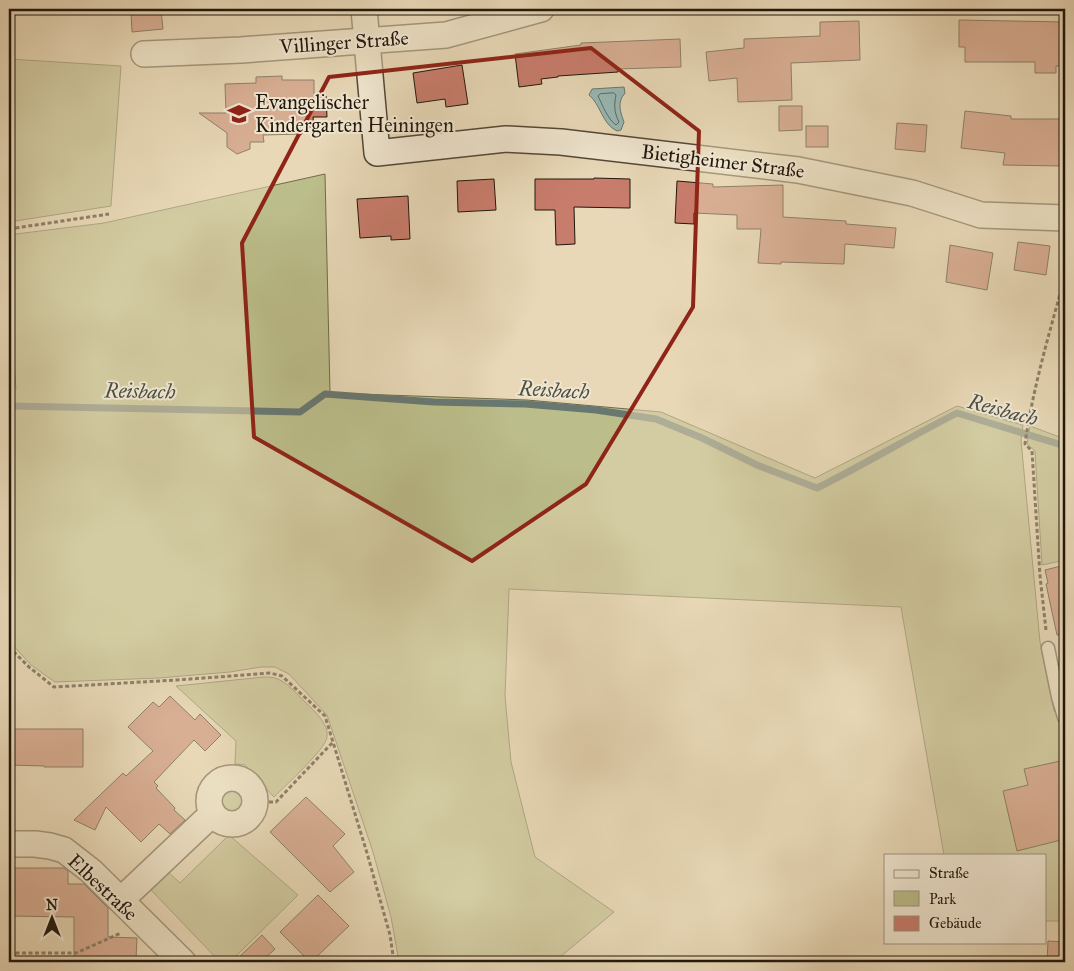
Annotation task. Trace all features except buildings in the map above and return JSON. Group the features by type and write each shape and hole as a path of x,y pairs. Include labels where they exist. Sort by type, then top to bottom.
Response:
{"street":[{"path":"364,9 367,40"},
{"name":"Villinger Straße","path":"144,54 241,50 446,35 541,9"},
{"name":"Bietigheimer Straße","path":"367,40 377,154 506,139 562,142 798,170 912,193 981,215 1065,218"},
{"path":"234,778 241,779 252,788 256,802 254,810 245,821 231,825 217,820 209,807 208,799 214,785 221,780 234,778"},
{"path":"121,900 212,814"},
{"name":"Elbestraße","path":"9,844 35,844 64,850 91,871 121,900 170,958"}],"lane":[{"path":"1048,648 1065,719"}],"path":[{"path":"9,230 109,214"},
{"path":"1048,648 1040,576 1032,451 1025,444 1040,364 1065,276"},
{"path":"9,646 28,667 54,687 270,673 282,676 325,716 388,926 394,962"},
{"path":"256,802 276,802 333,742"},
{"path":"9,953 76,953 143,924"}],"highlighted area":[{"path":"591,48 699,131 693,307 586,484 472,561 254,437 242,243 329,77"}],"green space":[{"path":"9,59 121,66 111,206 9,222"},
{"path":"325,174 330,393 527,400 661,412 815,478 957,406 1023,425 1021,440 1040,642 1054,711 1065,722 1065,921 1046,921 1046,854 944,854 901,607 509,589 505,696 511,762 535,857 614,912 554,962 399,962 391,917 373,852 327,715 289,674 275,667 261,667 230,672 159,678 55,682 31,665 10,642 9,389 16,389 9,296 9,239 16,234 104,223"},
{"path":"1030,426 1065,439 1065,560 1042,565 1035,451 1027,444"},
{"path":"264,677 279,680 291,688 320,717 327,732 325,743 320,750 274,797 245,765 235,764 236,741 176,686"},
{"path":"232,786 243,790 247,801 243,812 232,816 221,812 217,801 221,790"},
{"path":"229,835 298,895 230,962 220,962 151,890 168,872 180,883"}],"water":[{"path":"624,87 625,93 622,96 620,107 624,122 621,130 617,131 608,124 589,95 592,89"}],"waterway":[{"name":"Reisbach","path":"9,406 300,412 325,394 434,402 525,404 596,410 656,419 702,438 757,465 817,488 957,413 1065,446"}],"place":[{"name":"Evangelischer Kindergarten Heiningen","path":"239,114"}]}
